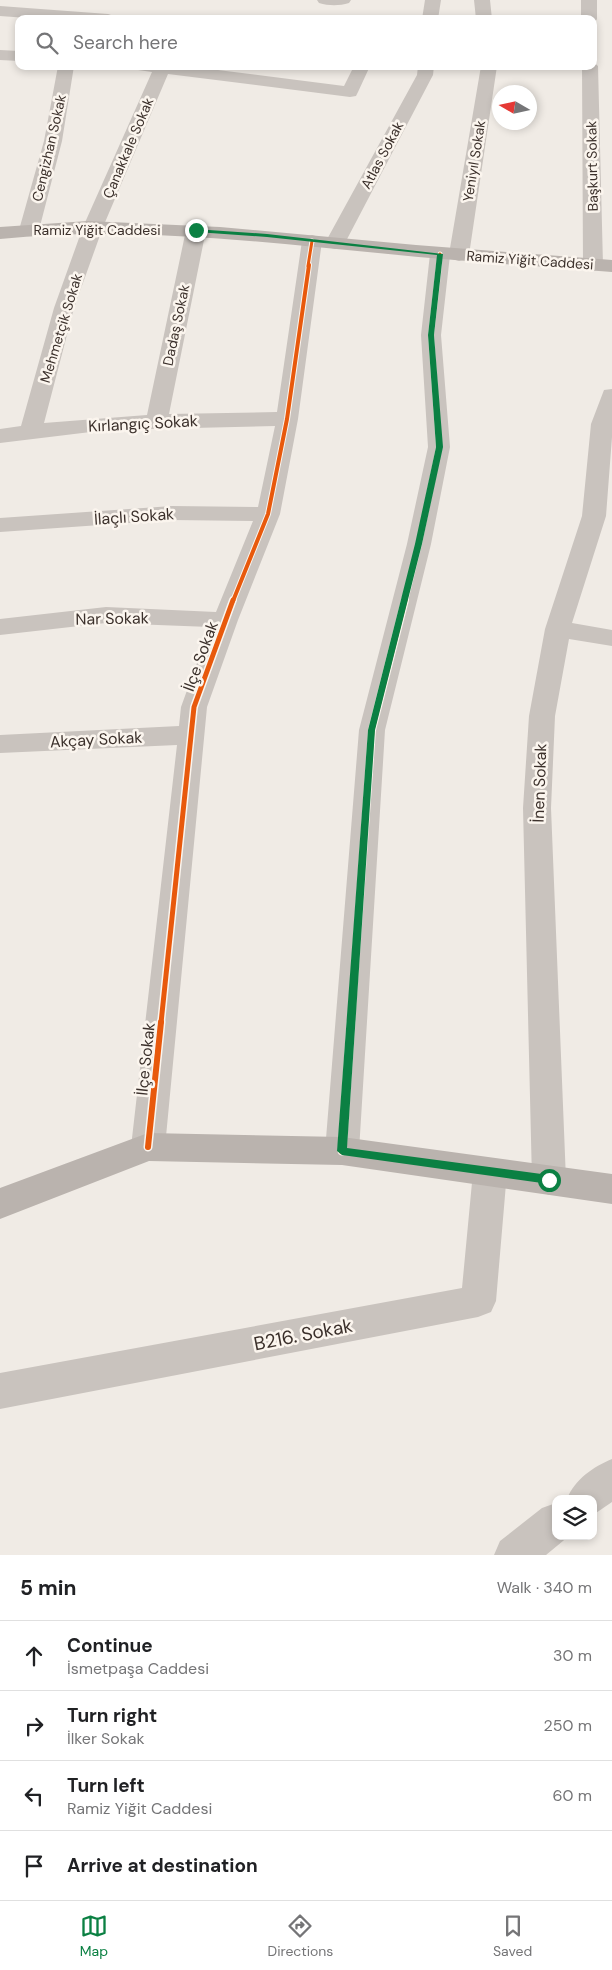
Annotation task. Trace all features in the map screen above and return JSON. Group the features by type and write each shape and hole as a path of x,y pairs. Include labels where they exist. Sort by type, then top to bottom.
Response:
{"main road":[{"name":"Ramiz Yiğit Caddesi","path":"0,233 93,227 196,230 449,254 603,266"},
{"path":"0,1204 148,1147 342,1151 612,1188"}],"street":[{"path":"325,0 343,0"},
{"path":"431,15 433,0"},
{"path":"482,0 484,15"},
{"path":"589,0 590,15"},
{"path":"0,11 100,15"},
{"path":"0,55 15,56"},
{"name":"Cengizhan Sokak","path":"30,230 53,141 65,70"},
{"name":"Çanakkale Sokak","path":"93,227 161,70"},
{"path":"178,70 350,92 360,70"},
{"name":"Atlas Sokak","path":"324,242 425,75 426,70"},
{"name":"Yeniyıl Sokak","path":"342,1151 372,730 419,544 439,447 431,335 488,70"},
{"name":"Başkurt Sokak","path":"590,70 603,266"},
{"name":"Mehmetçik Sokak","path":"31,431 64,308 93,227"},
{"name":"Dadaş Sokak","path":"157,420 196,230"},
{"name":"İlçe Sokak","path":"148,1147 194,707 225,620 268,514 324,242"},
{"name":"İnen Sokak","path":"549,1180 538,808 542,716 558,629 594,516 612,395"},
{"name":"Kırlangıç Sokak","path":"0,436 31,431 157,420 287,419"},
{"name":"İlaçlı Sokak","path":"0,525 172,513 268,514"},
{"name":"Nar Sokak","path":"0,628 106,615 225,620"},
{"path":"558,629 612,638"},
{"name":"Akçay Sokak","path":"0,744 192,734"},
{"name":"B216. Sokak","path":"0,1391 478,1301 490,1172"},
{"path":"591,1495 612,1478"},
{"path":"514,1555 552,1525"}],"cycle path":[{"path":"148,1147 194,707 225,620 268,514 287,419 312,241"},
{"path":"342,1151 372,730 419,544 439,447 431,335 440,254"}],"route":[{"path":"196,230 440,254 431,335 439,447 419,544 372,730 342,1151 549,1180"}]}
